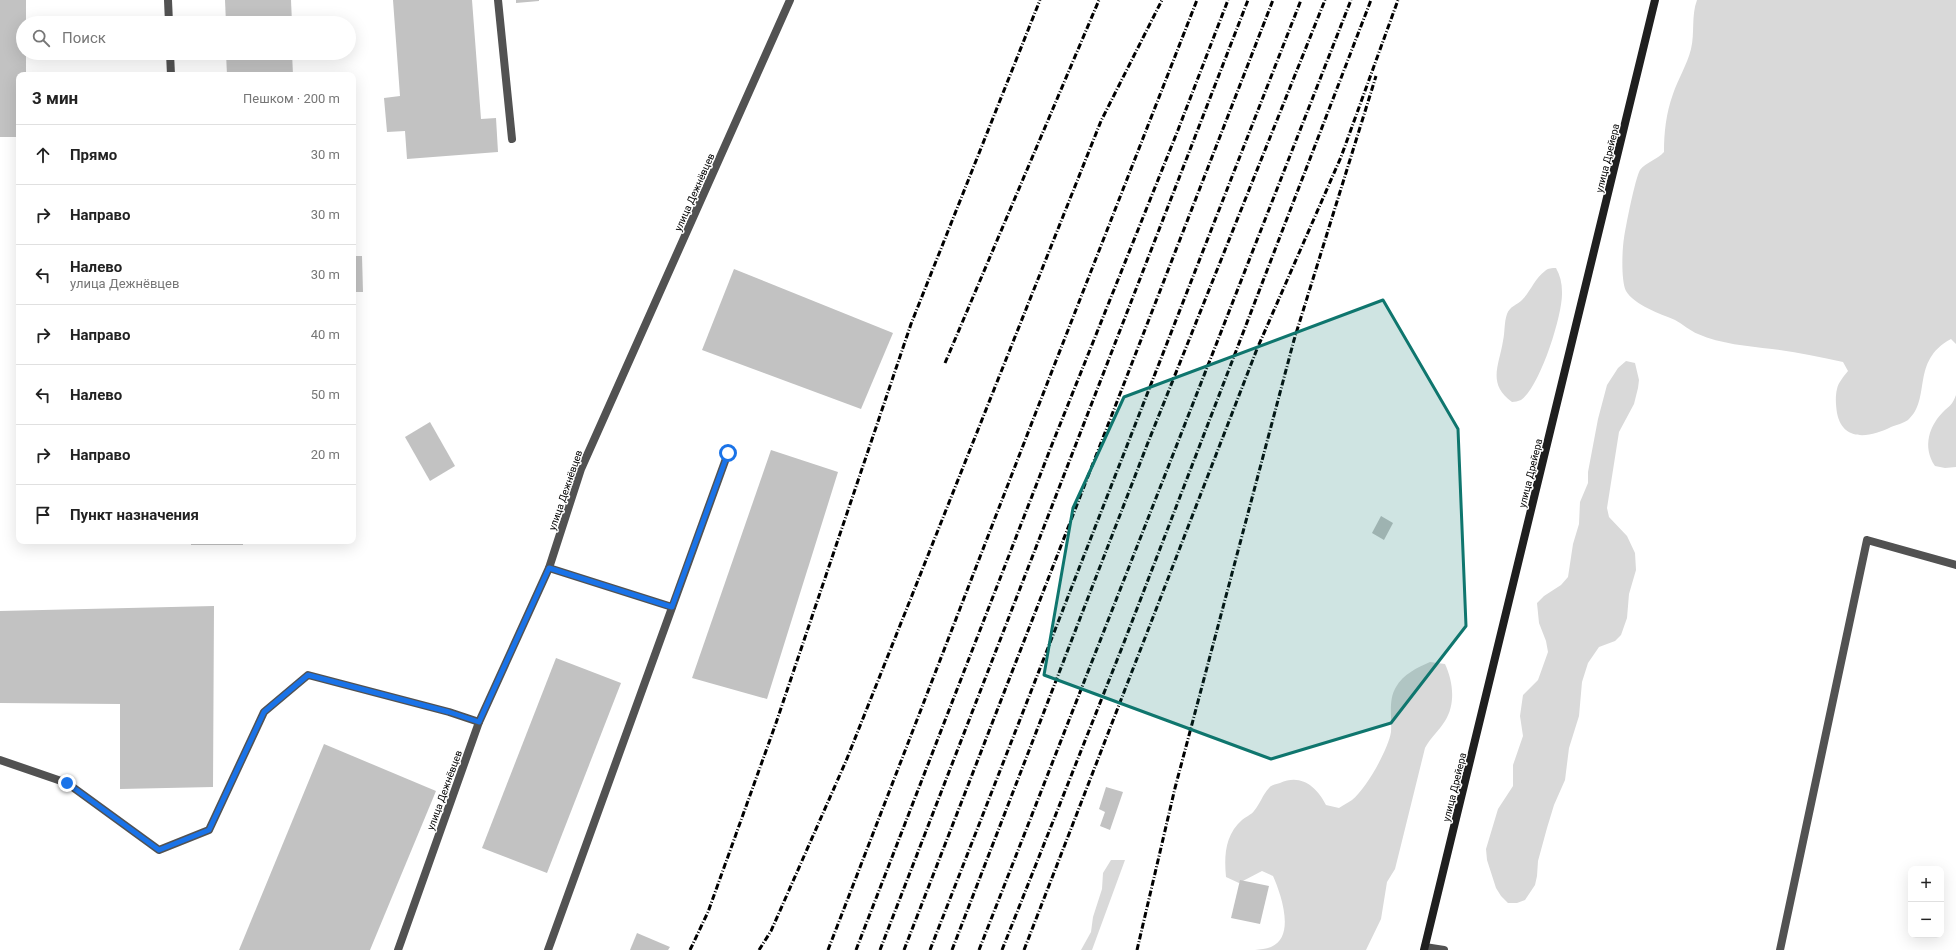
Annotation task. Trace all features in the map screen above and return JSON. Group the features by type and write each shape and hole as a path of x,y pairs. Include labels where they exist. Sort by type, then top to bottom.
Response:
{"main road":[{"name":"улица Дрейера","path":"1425,949 1655,0"}],"street":[{"path":"168,0 169,16"},
{"path":"498,0 512,139"},
{"name":"улица Дежнёвцев","path":"398,950 479,722 549,568 581,469 790,0"},
{"path":"170,60 171,72"},
{"path":"548,950 728,453"},
{"path":"1780,950 1867,540 1956,565"},
{"path":"549,568 672,607"},
{"path":"0,760 67,783 159,850 209,830 264,712 308,675 449,712 479,722"},
{"path":"1425,949 1444,950"}],"highlighted area":[{"path":"1383,300 1458,429 1466,626 1391,723 1271,759 1044,675 1073,508 1124,397"}],"shaded area":[{"path":"1697,0 1956,0 1956,344 1951,339 1938,348 1930,358 1923,380 1919,402 1915,411 1908,420 1904,422 1867,435 1851,433 1840,423 1837,413 1836,392 1841,380 1848,371 1843,362 1716,340 1695,333 1675,320 1641,305 1626,291 1624,286 1622,265 1623,250 1633,192 1640,170 1664,152 1667,116 1675,88 1691,49 1694,12"},
{"path":"1556,268 1560,276 1562,292 1559,316 1549,349 1536,381 1528,393 1521,400 1512,402 1499,388 1497,381 1497,367 1504,338 1505,320 1510,309 1520,302 1542,274 1547,269"},
{"path":"1626,361 1635,363 1639,380 1638,388 1634,404 1619,432 1607,508 1609,517 1627,536 1635,553 1636,570 1629,594 1627,618 1621,635 1615,641 1599,647 1588,663 1582,682 1579,716 1569,748 1565,780 1554,805 1547,828 1538,861 1535,885 1525,900 1517,903 1508,903 1496,888 1487,860 1486,849 1498,809 1513,786 1513,765 1523,736 1520,716 1523,695 1538,680 1548,652 1546,641 1539,623 1537,603 1544,596 1561,585 1568,577 1573,544 1579,524 1580,502 1588,483 1588,472 1598,419 1607,385 1618,368"},
{"path":"1956,395 1956,467 1945,468 1935,466 1931,459 1928,444 1931,429 1939,416 1952,404"},
{"path":"1430,662 1445,664 1450,678 1452,692 1451,707 1445,721 1425,748 1395,869 1387,882 1381,919 1366,950 1255,950 1271,947 1279,942 1283,934 1285,925 1280,893 1273,876 1262,871 1239,883 1226,877 1225,861 1227,846 1232,832 1242,820 1254,811 1270,787 1288,780 1301,781 1308,784 1313,787 1326,805 1339,808 1358,795 1376,769 1386,749 1391,732 1391,703 1396,687 1406,675"},
{"path":"1111,860 1125,860 1092,950 1081,950 1091,932 1093,917 1102,889 1103,873"}],"building":[{"path":"0,0 26,0 26,16 16,16 16,60 26,60 26,72 16,72 16,137 0,137"},
{"path":"225,0 291,0 292,16 226,16"},
{"path":"393,0 472,0 481,119 496,118 498,152 407,159 405,131 387,132 384,98 400,96"},
{"path":"516,0 539,0 539,1 516,3"},
{"path":"226,60 292,60 293,72 227,72"},
{"path":"356,256 362,256 363,292 356,292"},
{"path":"734,269 893,333 861,409 702,350"},
{"path":"430,422 455,466 430,481 405,437"},
{"path":"771,450 838,472 767,699 692,678"},
{"path":"1381,516 1393,523 1384,540 1372,533"},
{"path":"191,544 243,544 243,545"},
{"path":"214,606 213,787 120,789 120,704 0,703 0,611"},
{"path":"556,658 621,683 547,873 482,848"},
{"path":"324,744 436,791 370,950 239,950"},
{"path":"1106,787 1123,792 1110,830 1100,826 1105,812 1099,809"},
{"path":"1240,880 1269,886 1260,924 1231,918"},
{"path":"637,933 670,947 668,950 630,950"}],"railway":[{"path":"690,950 708,912 776,723 911,324 1040,0"},
{"path":"945,363 1099,0"},
{"path":"759,950 771,931 846,761 1101,121 1162,0"},
{"path":"828,950 1197,0"},
{"path":"856,950 1051,447 1178,130 1228,0"},
{"path":"880,950 1248,0"},
{"path":"904,950 1273,0"},
{"path":"930,950 1301,0"},
{"path":"952,950 1147,445 1325,0"},
{"path":"979,950 1351,0"},
{"path":"1002,950 1123,645 1371,0"},
{"path":"1024,950 1257,349 1341,157 1398,0"},
{"path":"1137,950 1175,788 1294,340 1376,76"}],"route":[{"path":"67,783 159,850 209,830 264,712 308,675 449,712 479,722 549,568 672,607 728,453"}]}
